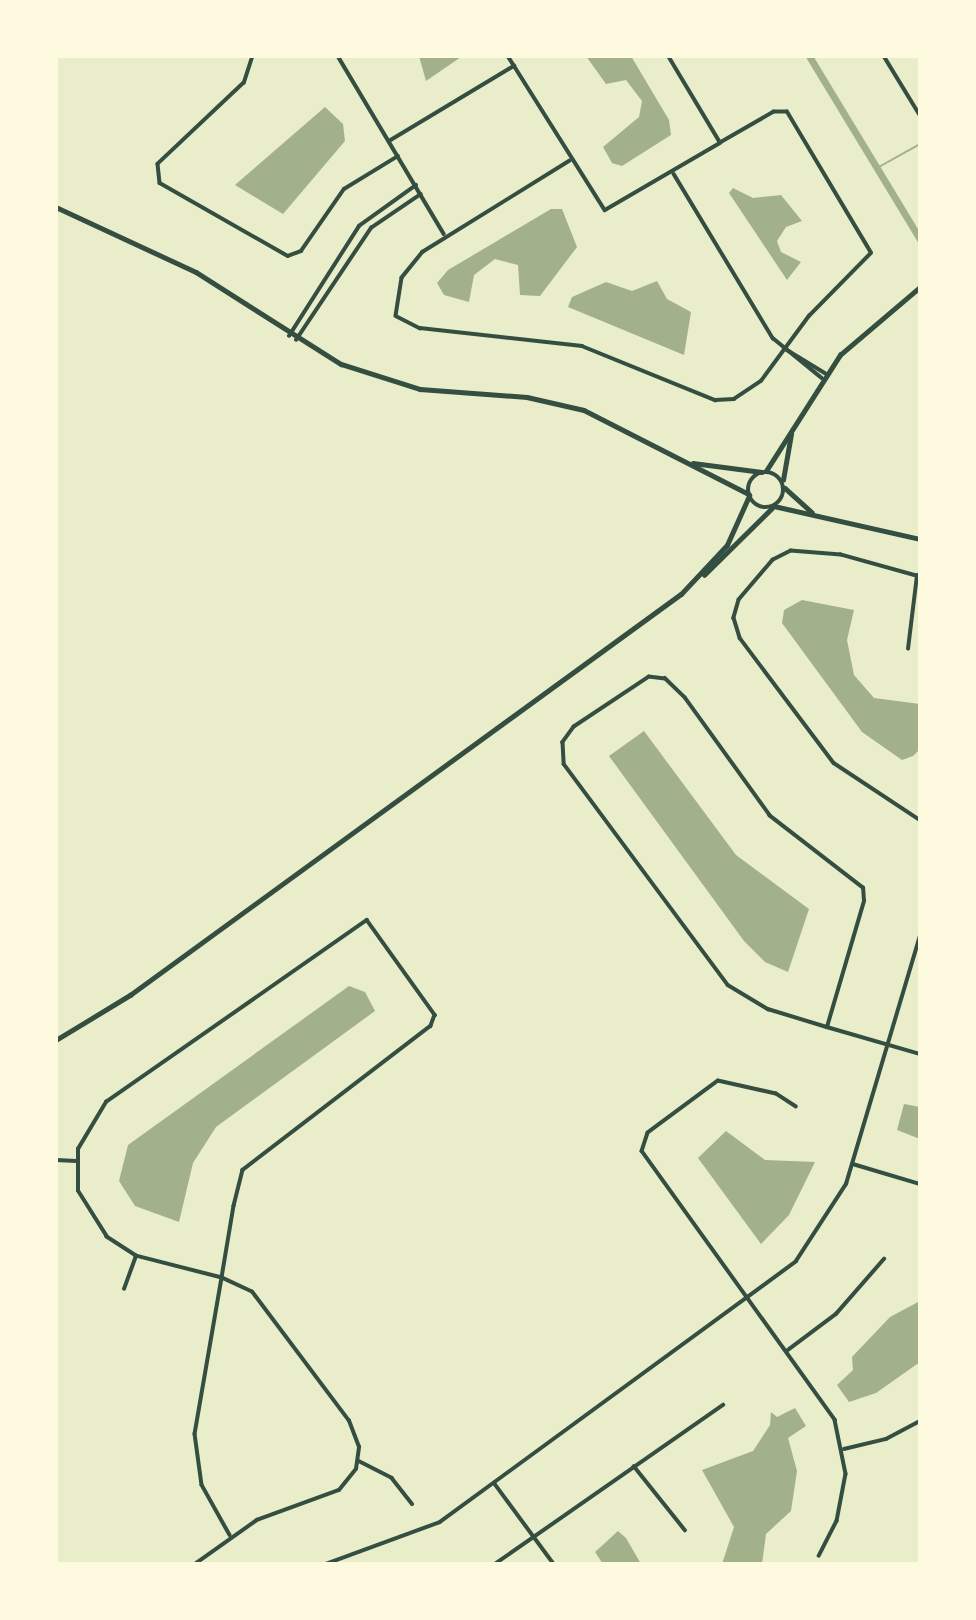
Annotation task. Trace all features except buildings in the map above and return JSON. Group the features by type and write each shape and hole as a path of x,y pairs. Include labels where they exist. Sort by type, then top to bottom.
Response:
{"street":[{"path":"253,56 244,83 158,164 160,183 288,256 300,251 344,189 398,156"},
{"path":"338,56 444,234"},
{"path":"509,56 570,161 605,210 674,174 774,111 787,113 871,253 784,348 761,381 734,399 715,400 582,346 406,323 396,316 402,278 444,234 570,161"},
{"path":"668,56 720,143"},
{"path":"884,56 920,115"},
{"path":"389,141 514,66"},
{"path":"674,174 784,348 823,376"},
{"path":"289,336 359,226 416,186"},
{"path":"296,340 371,228 421,194"},
{"path":"56,207 196,272 296,340 386,380 527,397 584,410 692,462 749,495 756,505 813,512 920,539"},
{"path":"701,578 731,539 749,495 751,480 764,471 791,432 823,376 871,323 920,288"},
{"path":"782,481 791,432"},
{"path":"692,462 764,471 782,481 785,487 813,512"},
{"path":"56,1040 130,995 701,578 730,555 773,507 785,487"},
{"path":"908,649 918,577 841,555 790,551 773,560 739,600 734,618 740,638 834,763 919,818"},
{"path":"827,1027 864,901 863,888 770,816 685,698 665,679 649,677 574,727 563,742 564,764 728,985 768,1009 827,1027 920,1054"},
{"path":"194,1564 230,1535 339,1490 359,1461 349,1421 264,1304 222,1278 136,1256 107,1237 84,1207 76,1161 84,1132 106,1102 357,922 374,923 434,1007 431,1026 249,1161 239,1182 222,1278 194,1452 202,1485 230,1535"},
{"path":"326,1564 406,1539 495,1483 750,1300 817,1238 853,1164 920,935"},
{"path":"796,1107 776,1094 718,1081 643,1140 642,1151 825,1403 844,1449 837,1521 819,1556"},
{"path":"56,1160 76,1161"},
{"path":"853,1164 920,1184"},
{"path":"124,1289 136,1256"},
{"path":"788,1350 836,1314 884,1259"},
{"path":"495,1564 723,1405"},
{"path":"844,1449 886,1439 920,1421"},
{"path":"359,1461 392,1478 412,1504"},
{"path":"634,1465 685,1530"},
{"path":"495,1483 554,1564"}],"shaded area":[{"path":"419,56 460,56 461,57 426,81"},
{"path":"586,56 631,56 669,120 671,135 622,166 612,163 603,147 639,117 642,101 626,80 606,84"},
{"path":"325,107 343,124 345,141 283,214 235,185"},
{"path":"733,188 753,198 781,195 802,221 786,227 777,241 781,252 801,262 787,280 729,193"},
{"path":"551,209 562,209 577,247 540,296 520,295 518,265 495,259 474,275 469,302 444,295 437,283 448,270"},
{"path":"657,281 667,299 691,312 684,355 568,307 572,297 606,282 632,291"},
{"path":"802,600 854,610 847,640 854,675 874,698 920,704 920,749 913,756 902,760 862,732 782,623 784,610"},
{"path":"644,731 736,855 809,909 788,972 765,962 744,941 609,756"},
{"path":"349,986 365,992 375,1011 216,1127 193,1163 179,1222 135,1206 119,1181 128,1145"},
{"path":"904,1104 920,1107 920,1139 897,1130"},
{"path":"726,1131 765,1160 815,1162 789,1215 761,1244 698,1158"},
{"path":"920,1301 920,1362 876,1393 849,1402 837,1385 853,1370 852,1357 890,1317"},
{"path":"795,1408 806,1426 788,1438 797,1471 791,1511 766,1534 762,1564 722,1564 734,1527 702,1470 753,1451 770,1425 771,1412 777,1417"},
{"path":"618,1531 626,1538 641,1564 603,1564 595,1552"}],"waterway":[{"path":"809,56 920,239"},
{"path":"877,168 920,144"}]}
